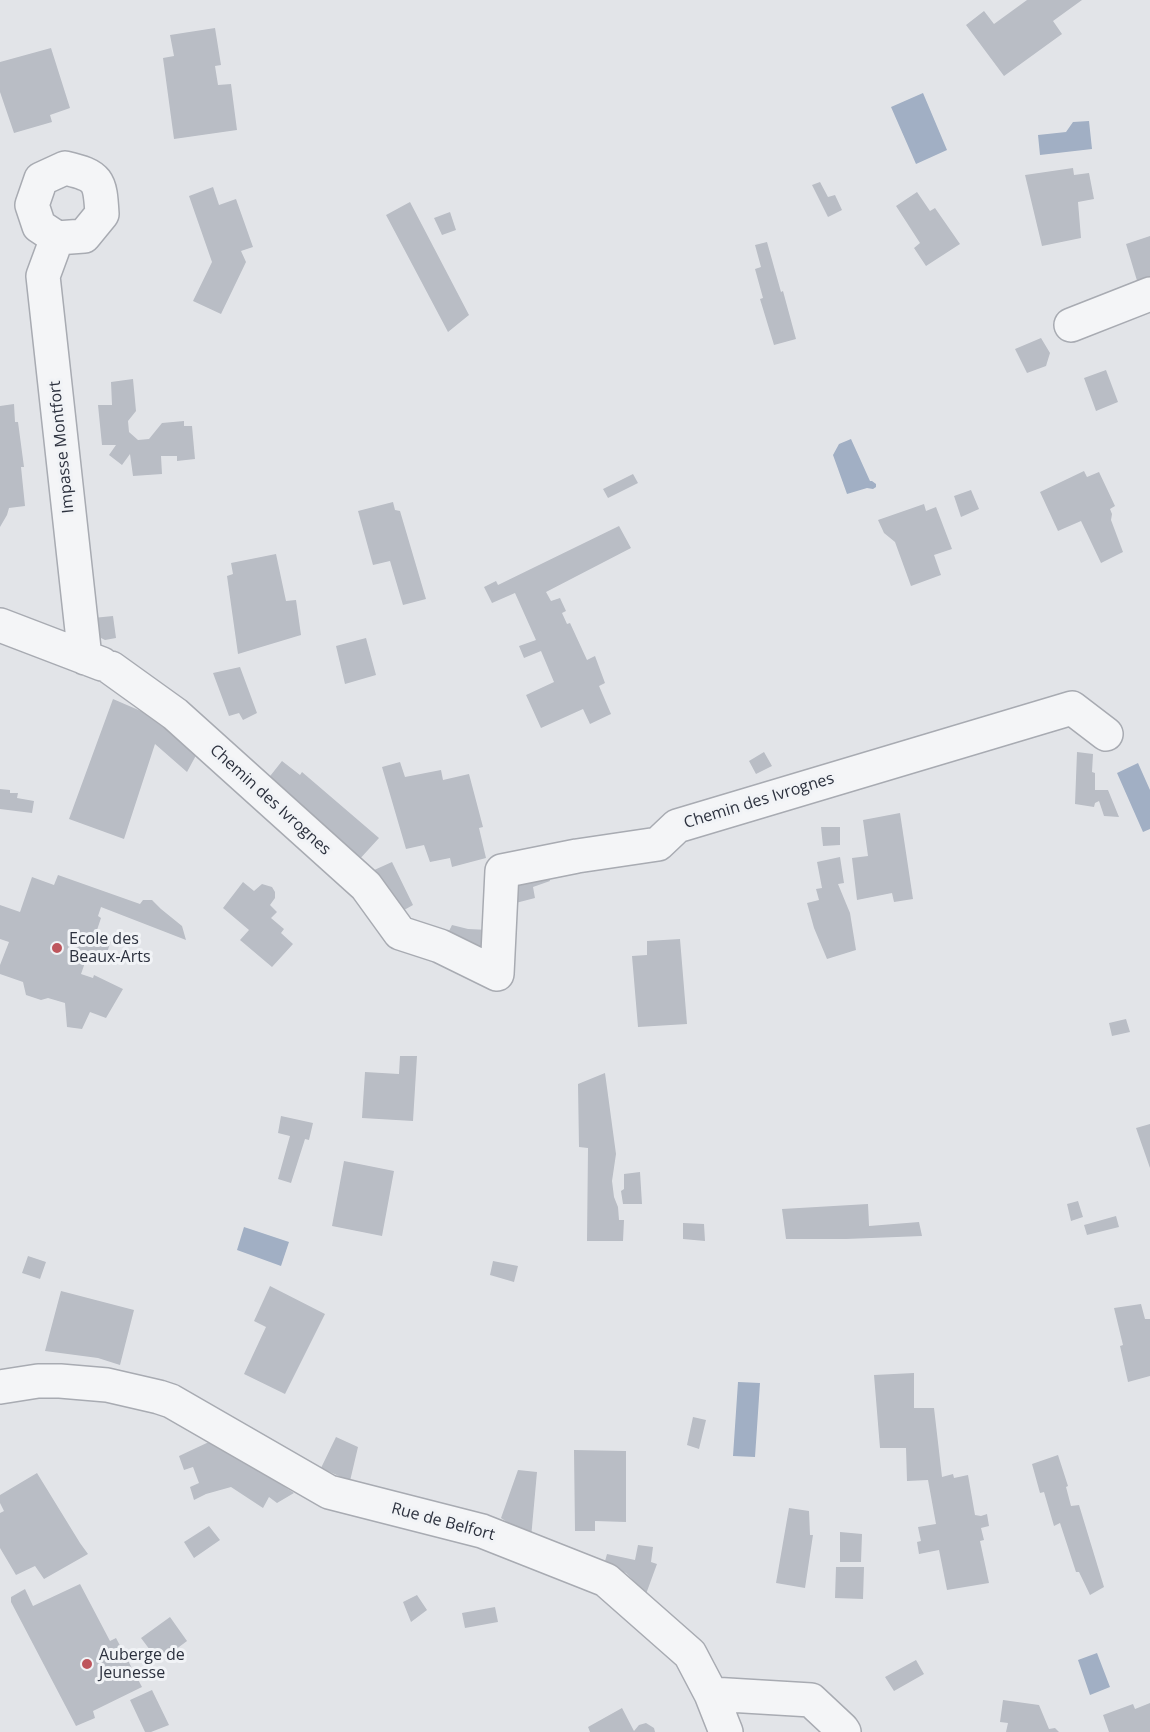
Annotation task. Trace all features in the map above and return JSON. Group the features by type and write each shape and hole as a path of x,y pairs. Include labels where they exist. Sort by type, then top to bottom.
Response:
{"street":[{"name":"Impasse Montfort","path":"57,238 43,276 98,663"},
{"path":"1071,325 1150,294"},
{"path":"0,625 98,663 145,670"},
{"name":"Chemin des Ivrognes","path":"98,663 175,714 366,886 400,933 440,946 498,974 502,871 576,856 658,844 677,826 1072,708 1106,734"},
{"name":"Rue de Belfort","path":"0,1387 38,1381 60,1381 107,1385 159,1397 171,1401 329,1492 482,1531 606,1580 690,1654 711,1694 726,1732"},
{"path":"711,1694 811,1700 843,1730"}],"water":[{"path":"923,93 947,150 916,164 891,107"},
{"path":"1089,121 1092,149 1040,155 1038,135 1066,132 1073,122"},
{"path":"851,439 870,481 876,484 876,487 847,494 833,455 839,444"},
{"path":"1138,763 1150,790 1150,829 1143,832 1117,773"},
{"path":"244,1227 289,1242 281,1266 237,1250"},
{"path":"738,1382 760,1383 755,1457 733,1456"},
{"path":"1097,1653 1110,1687 1090,1695 1078,1660"}],"building":[{"path":"1027,0 1082,0 1053,21 1062,34 1004,76 966,25 984,11 994,24"},
{"path":"215,28 221,65 215,66 218,85 231,84 237,130 174,139 163,58 174,56 170,35"},
{"path":"51,48 70,108 50,115 52,122 14,133 0,92 0,62"},
{"path":"1073,168 1074,175 1089,173 1094,199 1078,202 1081,238 1042,246 1025,175"},
{"path":"820,182 828,197 835,195 842,210 828,217 812,185"},
{"path":"213,187 219,205 236,199 253,247 241,251 246,262 221,314 193,301 212,262 189,196"},
{"path":"917,192 930,211 935,208 960,244 926,266 914,248 920,243 896,206"},
{"path":"410,202 469,315 448,332 386,215"},
{"path":"450,212 456,230 442,235 434,218"},
{"path":"1150,236 1150,279 1138,284 1126,244"},
{"path":"767,242 796,339 774,345 760,299 763,298 755,269 761,267 755,245"},
{"path":"1041,338 1050,353 1046,366 1027,373 1015,349"},
{"path":"1106,370 1118,402 1096,411 1084,378"},
{"path":"133,379 136,411 128,421 129,432 138,440 149,439 162,423 184,421 184,426 192,426 195,459 177,461 177,456 161,456 162,474 133,476 130,454 122,465 109,455 116,445 102,445 98,405 112,405 111,382"},
{"path":"14,404 15,422 18,422 24,467 21,467 25,506 9,508 0,527 0,406"},
{"path":"1084,471 1087,477 1099,472 1115,506 1110,509 1111,520 1123,552 1101,563 1081,521 1058,531 1040,492"},
{"path":"633,474 638,483 608,498 603,489"},
{"path":"971,490 979,509 961,517 954,496"},
{"path":"393,502 395,510 400,511 426,599 403,605 390,561 373,565 358,511"},
{"path":"924,504 926,511 936,507 952,549 934,555 941,575 911,586 895,542 884,533 878,520"},
{"path":"619,526 631,548 546,592 551,601 560,598 566,611 562,613 567,624 570,623 587,660 595,656 605,683 599,686 611,714 590,724 583,709 541,728 526,695 554,682 541,651 524,658 519,646 536,640 515,593 492,603 484,587 496,581 498,585"},
{"path":"276,554 286,601 296,600 301,635 238,654 227,576 233,574 231,563"},
{"path":"113,616 116,638 105,640 95,635 93,618"},
{"path":"366,638 376,675 345,684 336,646"},
{"path":"240,667 257,713 243,720 239,713 229,716 213,673"},
{"path":"113,699 164,721 200,748 187,772 155,744 124,839 69,819"},
{"path":"764,752 772,766 756,774 749,761"},
{"path":"1077,752 1093,754 1092,772 1095,773 1095,790 1108,790 1119,817 1104,816 1099,801 1094,807 1075,804"},
{"path":"282,761 300,775 302,772 379,838 357,862 267,780"},
{"path":"400,762 405,777 441,770 443,780 469,774 483,827 479,828 486,858 452,867 450,858 430,862 424,845 406,849 382,767"},
{"path":"0,789 18,793 17,798 34,801 32,813 0,809"},
{"path":"900,813 913,899 894,902 892,893 857,900 852,858 868,856 863,820"},
{"path":"821,827 840,827 840,845 823,846"},
{"path":"840,857 844,883 838,884 850,913 856,950 827,959 814,928 807,903 819,900 816,889 822,888 817,862"},
{"path":"392,862 413,905 397,914 372,871"},
{"path":"547,870 550,881 533,887 535,898 508,905 508,879"},
{"name":"Ecole des Beaux-Arts","path":"58,875 140,904 143,900 152,900 182,926 186,940 101,907 98,916 101,918 96,933 111,941 104,961 88,954 81,974 93,978 94,975 123,989 106,1018 90,1012 82,1029 67,1027 65,1003 48,998 41,1000 26,995 23,982 0,974 0,965 9,942 0,939 0,905 20,912 32,877 54,885"},
{"path":"243,882 254,891 262,884 272,887 275,898 270,905 277,912 271,918 284,929 281,933 293,944 272,967 240,940 249,930 223,908"},
{"path":"452,925 468,929 489,930 487,962 446,937"},
{"path":"680,939 687,1024 638,1027 632,956 647,955 647,941"},
{"path":"1126,1019 1130,1032 1112,1036 1109,1023"},
{"path":"400,1056 417,1056 413,1121 362,1118 365,1072 399,1074"},
{"path":"605,1073 616,1154 612,1181 619,1220 624,1220 623,1241 587,1241 588,1148 579,1147 578,1084"},
{"path":"281,1116 313,1123 309,1140 305,1139 291,1183 278,1179 290,1136 278,1133"},
{"path":"1150,1124 1150,1168 1136,1128"},
{"path":"344,1161 394,1171 382,1236 332,1226"},
{"path":"640,1172 642,1204 623,1204 621,1191 624,1189 624,1174"},
{"path":"1078,1201 1083,1217 1071,1221 1067,1204"},
{"path":"868,1204 869,1226 919,1222 922,1236 786,1239 782,1209"},
{"path":"1116,1216 1119,1227 1087,1235 1084,1225"},
{"path":"683,1223 704,1224 705,1241 683,1239"},
{"path":"28,1256 46,1262 40,1279 22,1273"},
{"path":"493,1261 518,1266 514,1282 490,1275"},
{"path":"270,1286 325,1314 285,1394 244,1374 266,1327 254,1321"},
{"path":"61,1291 134,1310 120,1365 98,1358 45,1351"},
{"path":"1141,1304 1145,1319 1150,1319 1150,1376 1128,1382 1120,1346 1123,1345 1114,1308"},
{"path":"914,1373 914,1408 934,1408 942,1477 953,1474 954,1478 968,1475 975,1515 987,1514 989,1526 981,1528 984,1540 980,1541 989,1583 947,1590 939,1550 919,1554 917,1542 921,1541 918,1527 936,1524 928,1480 907,1481 906,1448 880,1448 874,1375"},
{"path":"693,1417 706,1420 699,1449 687,1445"},
{"path":"336,1437 358,1447 350,1481 321,1468"},
{"path":"211,1441 242,1458 294,1493 277,1503 269,1497 263,1508 231,1487 194,1500 190,1487 199,1483 193,1467 184,1470 179,1456"},
{"path":"574,1450 626,1451 626,1522 595,1521 595,1531 575,1531"},
{"path":"1058,1455 1068,1486 1066,1487 1071,1506 1079,1505 1104,1587 1090,1595 1079,1572 1076,1572 1060,1523 1054,1526 1044,1492 1040,1493 1032,1464"},
{"path":"518,1470 537,1472 531,1538 501,1518"},
{"path":"37,1473 88,1554 44,1579 35,1566 16,1575 0,1548 0,1513 4,1511 0,1503 0,1495"},
{"path":"789,1508 809,1511 810,1535 813,1535 805,1588 776,1583"},
{"path":"209,1526 220,1540 194,1558 184,1542"},
{"path":"840,1532 862,1534 861,1562 840,1562"},
{"path":"638,1545 653,1547 651,1562 657,1564 646,1594 626,1573 604,1565 607,1554 635,1560"},
{"path":"836,1567 864,1567 863,1599 835,1598"},
{"name":"Auberge de Jeunesse","path":"80,1584 110,1641 116,1638 142,1687 93,1711 95,1718 76,1726 11,1602 11,1597 25,1589 33,1606"},
{"path":"417,1595 427,1610 411,1622 403,1602"},
{"path":"495,1607 498,1622 465,1628 462,1613"},
{"path":"170,1617 187,1641 159,1662 141,1638"},
{"path":"916,1660 924,1674 894,1691 885,1677"},
{"path":"152,1690 169,1725 145,1732 130,1700"},
{"path":"1003,1700 1039,1705 1049,1729 1055,1728 1059,1732 1006,1732 1008,1723 1000,1722"},
{"path":"1150,1703 1150,1732 1109,1732 1103,1715 1133,1704 1135,1709"},
{"path":"622,1708 634,1731 639,1725 646,1723 654,1728 655,1732 590,1732 588,1727"}],"place":[{"name":"Ecole des Beaux-Arts","path":"57,948"},
{"name":"Auberge de Jeunesse","path":"87,1664"}]}
